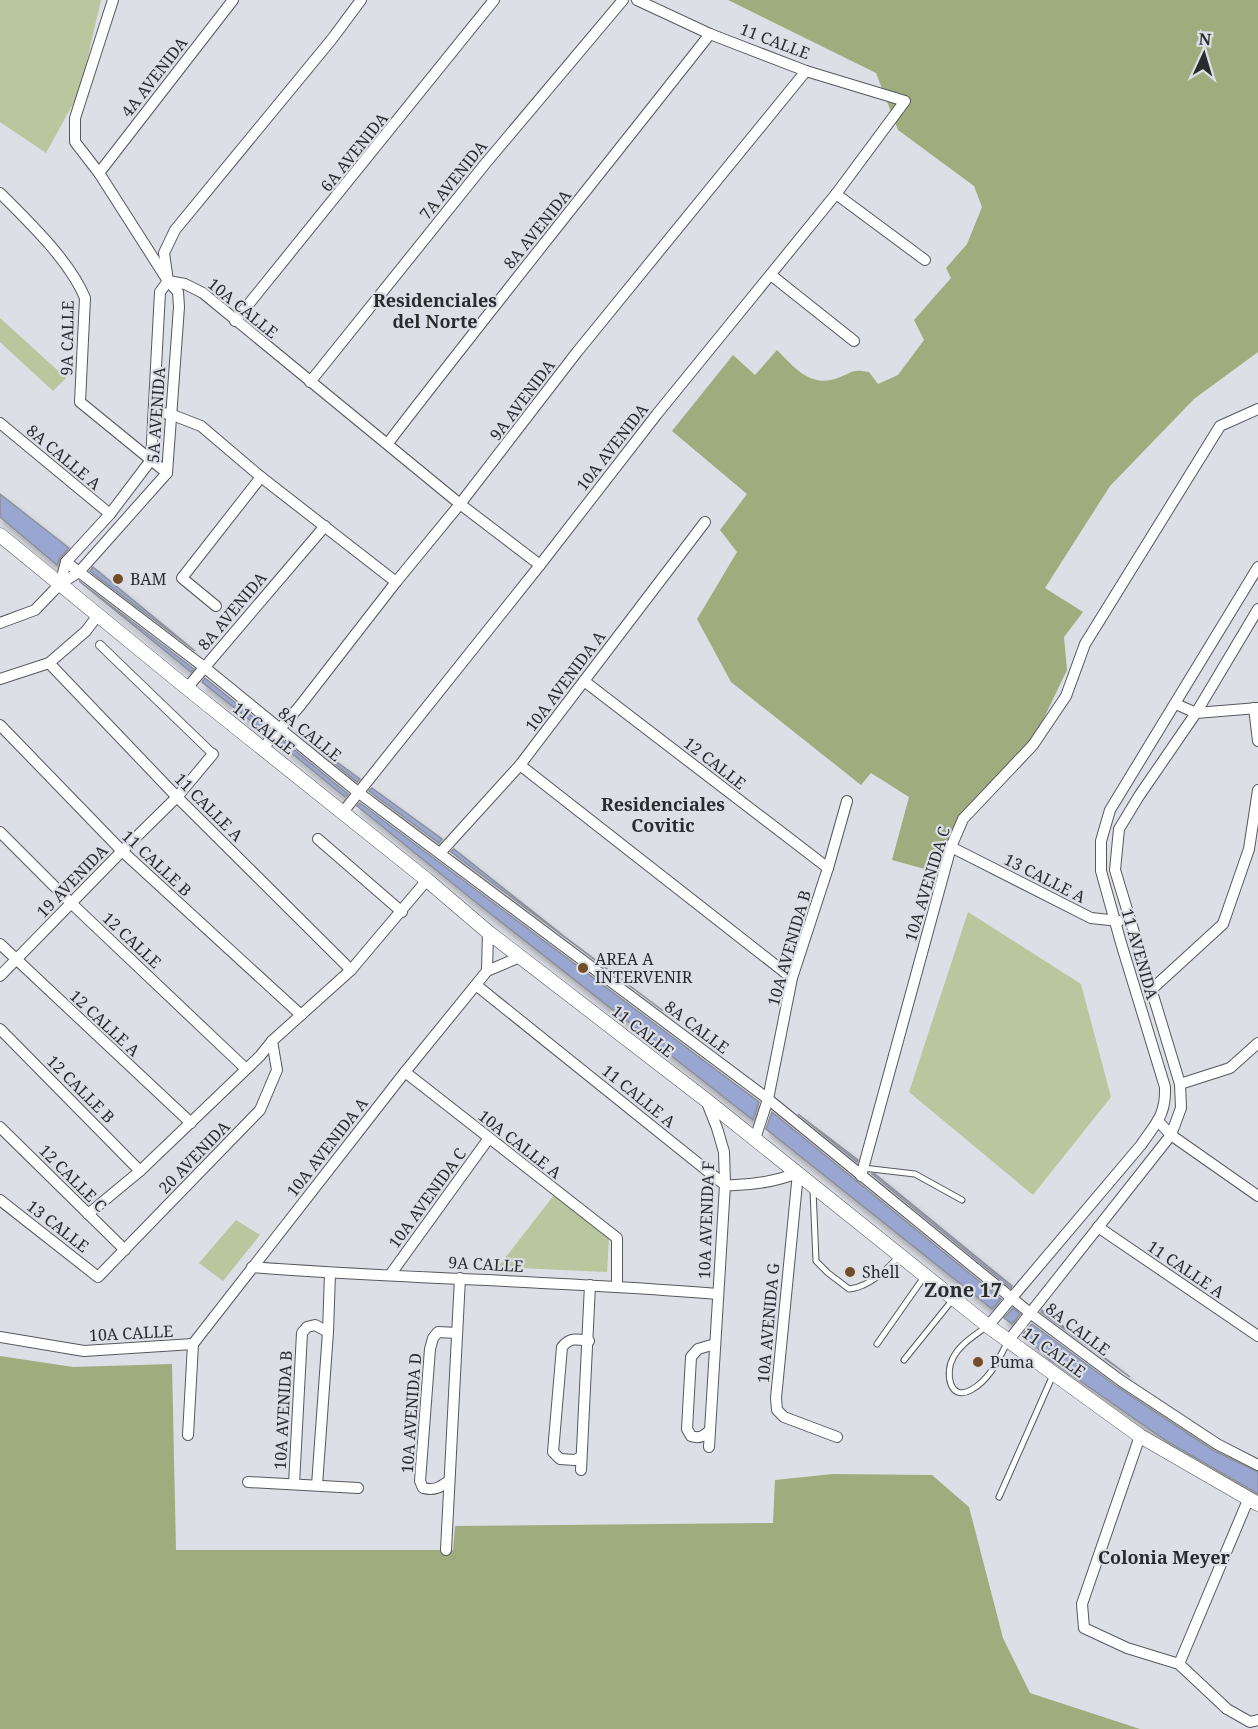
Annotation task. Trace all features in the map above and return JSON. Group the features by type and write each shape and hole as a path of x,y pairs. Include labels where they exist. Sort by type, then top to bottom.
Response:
{"street":[{"path":"113,0 75,118 75,142 99,173 168,281"},
{"name":"4A AVENIDA","path":"99,173 233,0"},
{"name":"5A AVENIDA","path":"0,623 35,610 60,584 79,573 166,473 179,307 178,292 168,281 164,253 175,230 324,49 361,0"},
{"name":"6A AVENIDA","path":"236,321 494,0"},
{"name":"7A AVENIDA","path":"310,382 485,164 623,0"},
{"name":"11 CALLE","path":"637,0 710,34 806,71 905,102"},
{"name":"8A AVENIDA","path":"388,443 504,292 560,225 710,34"},
{"name":"9A AVENIDA","path":"263,748 299,707 460,504 577,352 806,71"},
{"name":"10A AVENIDA","path":"343,812 657,414 836,194 905,102"},
{"name":"9A CALLE","path":"0,193 37,229 80,286 85,298 80,402 166,473"},
{"path":"836,194 925,260"},
{"path":"771,274 854,341"},
{"name":"5A AVENIDA","path":"60,584 66,562 110,514 151,460 160,291 168,281"},
{"name":"10A CALLE","path":"168,281 185,284 203,293 460,504 540,565"},
{"name":"10A AVENIDA C","path":"862,1172 951,847 963,819 1033,745 1066,696 1085,644 1220,426 1258,409"},
{"path":"153,412 170,414 201,426 261,477 396,582"},
{"name":"8A CALLE A","path":"0,423 110,514"},
{"path":"216,606 182,578 261,477"},
{"name":"10A AVENIDA A","path":"441,852 520,765 705,522"},
{"name":"8A AVENIDA","path":"187,688 325,526"},
{"name":"11 CALLE","path":"0,535 427,880 488,932 755,1139 988,1326 1140,1436 1253,1502"},
{"name":"8A CALLE","path":"66,562 204,668 360,793 862,1172 1030,1313 1149,1399 1217,1444 1258,1465"},
{"name":"11 AVENIDA","path":"988,1326 1141,1145 1166,1105 1165,1087 1101,871 1101,841 1110,810 1258,567"},
{"name":"11 AVENIDA","path":"1009,1340 1171,1136 1181,1108 1180,1084 1115,870 1119,829 1196,713 1258,609"},
{"path":"0,679 49,663 86,632 98,615"},
{"path":"100,645 213,754"},
{"name":"11 CALLE A","path":"49,663 177,797 351,969"},
{"name":"12 CALLE","path":"584,681 828,868"},
{"path":"1176,704 1196,713 1256,708 1258,741"},
{"name":"11 CALLE B","path":"0,725 122,851 301,1015"},
{"name":"19 AVENIDA","path":"0,976 177,797 213,754"},
{"path":"520,765 792,978"},
{"path":"1152,989 1223,924 1249,849 1258,790"},
{"name":"10A AVENIDA B","path":"755,1139 768,1099 792,978 847,801"},
{"name":"12 CALLE","path":"0,832 70,903 245,1068"},
{"path":"318,839 402,912"},
{"name":"13 CALLE A","path":"951,847 1091,918 1115,921 1130,919"},
{"name":"20 AVENIDA","path":"88,1214 140,1171 260,1056 272,1041 351,969 427,880"},
{"path":"487,971 488,932"},
{"name":"12 CALLE A","path":"0,944 190,1123"},
{"name":"10A AVENIDA A","path":"193,1344 405,1072 487,971 520,957"},
{"name":"11 CALLE A","path":"476,985 725,1185"},
{"name":"12 CALLE B","path":"0,1029 140,1171"},
{"name":"20 AVENIDA","path":"98,1277 260,1110 278,1070 272,1041"},
{"path":"1180,1084 1230,1068 1258,1043"},
{"name":"10A CALLE A","path":"405,1072 617,1238 617,1286"},
{"name":"10A AVENIDA F","path":"705,1100 724,1152 725,1185 710,1447"},
{"path":"1158,1121 1171,1136 1258,1196"},
{"name":"12 CALLE C","path":"0,1127 125,1250"},
{"name":"10A AVENIDA C","path":"390,1275 489,1138"},
{"path":"725,1185 745,1186 770,1182 798,1173"},
{"name":"10A AVENIDA G","path":"798,1173 776,1398 777,1410 784,1417 837,1437"},
{"name":"13 CALLE","path":"0,1200 98,1277"},
{"name":"11 CALLE A","path":"1098,1227 1258,1336"},
{"name":"9A CALLE","path":"252,1267 330,1273 617,1286 718,1294"},
{"path":"317,1485 330,1273"},
{"path":"446,1550 460,1278"},
{"path":"580,1470 589,1341 590,1285"},
{"name":"10A AVENIDA B","path":"294,1484 302,1333 307,1327 315,1325 328,1332"},
{"name":"10A AVENIDA D","path":"449,1481 437,1489 430,1490 423,1488 420,1481 430,1349 433,1338 438,1332 457,1333"},
{"name":"10A CALLE","path":"0,1337 84,1351 193,1344"},
{"path":"581,1457 575,1460 560,1459 553,1452 562,1347 574,1339 589,1341"},
{"path":"188,1436 193,1344"},
{"path":"710,1430 698,1438 691,1436 687,1430 690,1370 691,1357 698,1349 715,1344"},
{"path":"1140,1436 1082,1604 1084,1628 1127,1648 1179,1664 1227,1708 1250,1722 1258,1720"},
{"path":"248,1482 358,1488"},
{"path":"1179,1664 1253,1502"}],"lane":[{"path":"862,1172 915,1174 962,1200"},
{"path":"813,1185 816,1261 828,1274 849,1289 860,1288 891,1265 900,1255"},
{"path":"877,1344 925,1276"},
{"path":"904,1360 954,1298"},
{"path":"988,1326 962,1345 952,1359 948,1376 949,1383 955,1389 962,1393 987,1378 1009,1340"},
{"path":"999,1497 1054,1373"}],"green space":[{"path":"0,0 101,0 80,91 46,153 0,122"},
{"path":"728,0 1258,0 1258,352 1194,399 1110,486 1045,588 1083,612 1064,637 1067,670 1032,743 952,836 943,874 892,860 909,797 871,773 861,785 731,682 697,619 737,552 720,530 747,494 672,431 733,355 755,375 777,350 804,374 819,380 838,378 859,371 869,372 878,384 898,375 924,340 914,320 951,278 946,268 967,244 982,207 974,186 898,130 876,73"},
{"path":"0,318 66,378 53,391 0,342"},
{"path":"968,912 1081,984 1111,1097 1033,1195 909,1092"},
{"path":"554,1195 609,1239 607,1272 498,1267"},
{"path":"236,1220 260,1235 223,1281 199,1263"},
{"path":"0,1356 73,1367 172,1364 176,1550 453,1550 455,1526 773,1523 775,1480 833,1474 932,1475 969,1507 1003,1638 1030,1693 1140,1729 0,1729"}],"building":[{"path":"0,494 69,548 57,565 0,517"},
{"path":"93,567 195,651 90,571"},
{"path":"79,581 194,669 191,672"},
{"path":"205,678 269,730 266,733 202,682"},
{"path":"296,732 360,779 357,782"},
{"path":"281,739 348,794 345,797 278,742"},
{"path":"372,788 442,839 439,843 369,791"},
{"path":"360,803 759,1102 753,1120 473,900 357,806"},
{"path":"454,849 565,937 666,1013 451,852"},
{"path":"772,1112 1001,1299 992,1309 766,1129"},
{"path":"798,1114 858,1160 857,1162"},
{"path":"872,1174 875,1174 1012,1286 1011,1288"},
{"path":"1013,1308 1020,1314 1012,1324 1004,1318"},
{"path":"1042,1310 1130,1377 1041,1312"},
{"path":"1032,1324 1116,1386 1213,1450 1258,1472 1258,1494 1168,1442 1050,1360 1023,1334"}],"place":[{"name":"BAM","path":"118,579"},
{"name":"AREA A INTERVENIR","path":"583,968"},
{"name":"Shell","path":"850,1272"},
{"name":"Puma","path":"978,1362"}],"district":[{"name":"Residenciales del Norte","path":"435,310"},
{"name":"Residenciales Covitic","path":"663,814"},
{"name":"Zone 17","path":"963,1289"},
{"name":"Colonia Meyer","path":"1164,1557"}]}
